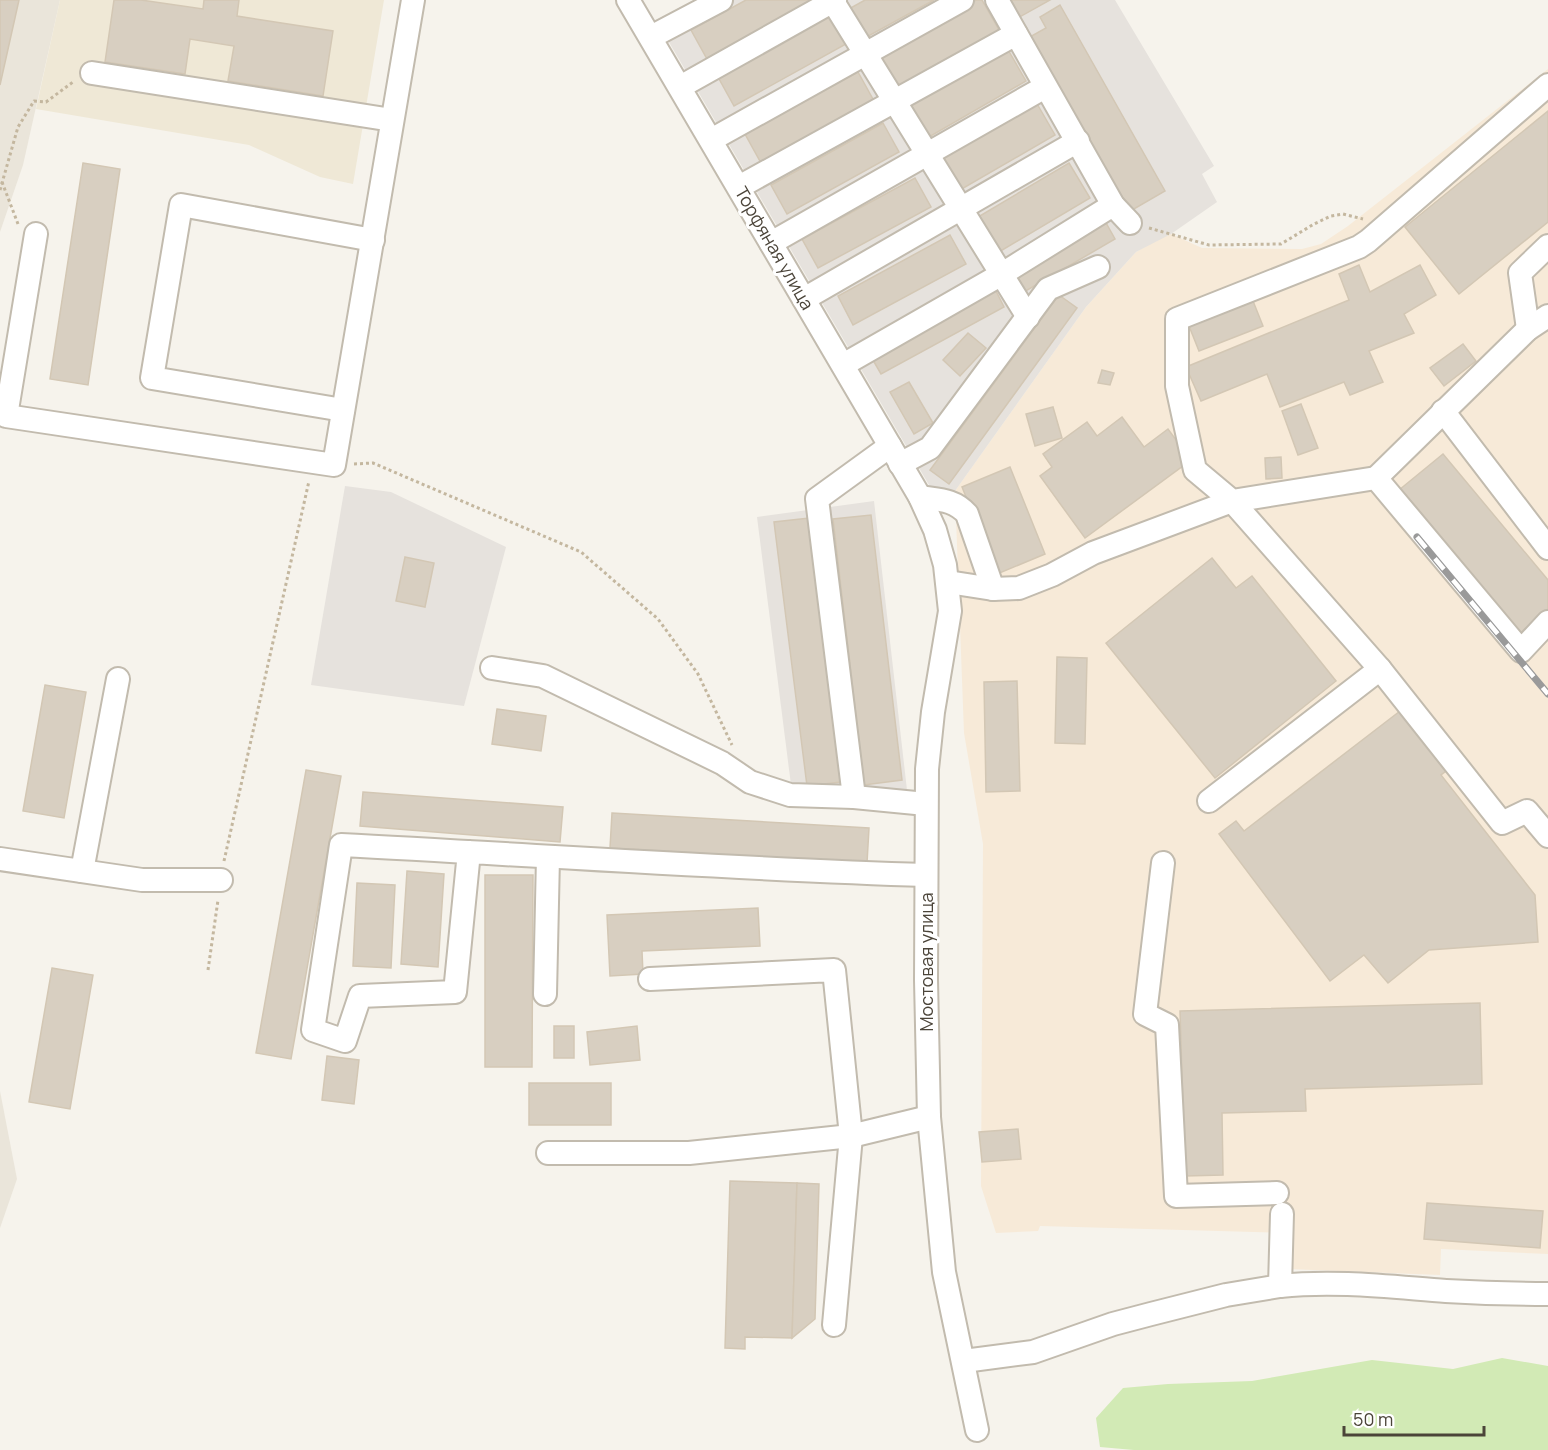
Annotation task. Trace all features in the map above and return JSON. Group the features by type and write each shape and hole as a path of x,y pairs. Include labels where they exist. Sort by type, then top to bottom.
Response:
{"street":[{"path":"36,234 6,416 323,463 343,410 413,0"},
{"name":"Торфяная улица","path":"628,0 920,497"},
{"path":"651,37 721,0"},
{"path":"680,87 833,0 1028,317"},
{"path":"711,140 962,0"},
{"path":"998,0 1113,205 1130,223"},
{"path":"739,187 1016,34"},
{"path":"92,74 392,120"},
{"path":"1548,85 1359,247 1177,320 1177,386 1195,470 1232,501 1380,669 1502,823 1527,811 1548,836"},
{"path":"771,243 1045,87"},
{"path":"804,299 1078,141"},
{"path":"343,410 152,378 181,205 373,240"},
{"path":"843,365 1002,274 1113,205"},
{"path":"1528,329 1520,273 1548,246"},
{"path":"854,798 817,499 895,455 930,448 1048,289 1098,267"},
{"path":"948,582 993,589 1019,588 1033,584 1093,553 1232,501 1376,478 1528,329 1548,316"},
{"path":"1443,411 1548,549"},
{"path":"1376,478 1521,651 1548,622"},
{"path":"920,497 951,502 967,514 993,589"},
{"name":"Мостовая улица","path":"920,497 935,530 945,565 950,611 929,739 926,804 929,1117 944,1272 977,1430"},
{"path":"492,668 543,676 722,763 750,782 790,795 926,804"},
{"path":"1209,801 1380,669"},
{"path":"82,871 117,679"},
{"path":"469,852 455,992 360,996 345,1041 313,1030 341,845 469,852 775,870 926,875"},
{"path":"545,994 548,857"},
{"path":"0,859 142,880 221,880"},
{"path":"1163,863 1145,1014 1167,1025 1176,1196 1280,1203 1280,1286"},
{"path":"650,979 834,970 851,1136 834,1325"},
{"path":"548,1153 689,1153 851,1136 929,1117"},
{"path":"964,1361 1033,1352 1113,1324 1150,1314 1226,1295 1304,1283 1548,1294"}],"path":[{"path":"0,190 18,127 34,101 46,102 78,78 92,74"},
{"path":"1130,223 1209,245 1281,244 1314,224 1331,216 1343,214 1360,218 1381,230"},
{"path":"208,970 226,852 323,463 373,463 581,552 658,619 698,674 735,750"}],"shaded area":[{"path":"0,0 60,0 23,165 0,232"},
{"path":"60,0 384,0 353,184 320,177 249,145 36,109"},
{"path":"694,0 1115,0 1214,166 1202,174 1217,202 1171,234 1136,252 1086,307 955,491 932,490 656,20"},
{"path":"1548,69 1548,1254 1441,1249 1440,1275 1288,1269 1289,1233 1040,1226 1038,1231 996,1233 981,1186 983,844 964,733 955,491 1086,307 1136,252 1169,233 1202,248 1302,249 1321,244 1348,226"},
{"path":"345,486 391,492 506,547 464,706 311,685"},
{"path":"874,501 907,790 791,785 757,517"},
{"path":"0,1091 17,1179 0,1228"}],"green space":[{"path":"1502,1358 1548,1366 1548,1450 1134,1450 1100,1447 1096,1418 1123,1388 1252,1381 1372,1360 1453,1369"}],"building":[{"path":"0,0 19,0 0,85"},
{"path":"114,0 141,0 203,9 204,0 239,0 237,16 333,31 323,96 228,81 234,46 190,39 185,74 105,62"},
{"path":"746,0 815,0 707,59 691,30"},
{"path":"865,0 934,0 863,39 847,10"},
{"path":"976,0 982,0 999,30 896,90 877,58"},
{"path":"1005,0 1050,0 1016,19"},
{"path":"1060,5 1165,191 1127,213 1028,38 1046,28 1040,17"},
{"path":"830,15 846,44 734,106 718,77"},
{"path":"1007,48 1026,81 929,137 910,105"},
{"path":"858,72 874,101 761,163 745,134"},
{"path":"1036,102 1055,135 960,190 941,157"},
{"path":"1548,111 1548,222 1459,294 1405,227"},
{"path":"883,123 899,152 787,214 771,185"},
{"path":"83,163 120,169 88,385 50,379"},
{"path":"1069,163 1090,198 999,252 978,217"},
{"path":"915,178 931,207 818,268 802,239"},
{"path":"1105,221 1115,239 1024,292 1014,275"},
{"path":"950,235 966,264 853,325 838,296"},
{"path":"1359,265 1370,292 1420,265 1436,295 1404,314 1414,333 1369,351 1383,382 1350,395 1344,382 1280,407 1267,374 1201,401 1186,367 1349,300 1339,274"},
{"path":"994,287 1004,307 881,374 870,355"},
{"path":"1059,295 1077,308 949,484 930,470"},
{"path":"1251,296 1263,326 1199,351 1187,321"},
{"path":"968,333 986,348 960,376 943,360"},
{"path":"1463,344 1476,361 1444,386 1430,368"},
{"path":"1102,370 1114,373 1110,385 1098,383"},
{"path":"909,382 933,423 914,434 890,392"},
{"path":"1301,404 1318,448 1298,455 1282,411"},
{"path":"1053,407 1062,438 1035,446 1026,414"},
{"path":"1122,417 1144,447 1168,429 1191,460 1085,538 1040,476 1052,467 1043,454 1087,422 1097,436"},
{"path":"1443,454 1548,580 1548,609 1519,634 1399,490"},
{"path":"1281,457 1282,478 1266,479 1265,458"},
{"path":"1010,467 1045,554 997,574 962,487"},
{"path":"871,515 902,780 864,785 833,519"},
{"path":"809,518 841,782 807,786 774,522"},
{"path":"405,557 434,563 425,607 396,601"},
{"path":"1212,558 1236,588 1252,576 1336,681 1215,778 1106,643"},
{"path":"1057,657 1087,658 1085,744 1055,743"},
{"path":"1017,681 1020,791 986,792 984,682"},
{"path":"45,685 86,692 64,818 23,811"},
{"path":"1404,708 1450,768 1441,775 1535,895 1538,942 1429,950 1388,983 1364,955 1330,981 1219,834 1236,821 1244,831"},
{"path":"497,709 546,716 541,751 492,744"},
{"path":"306,770 341,776 291,1059 256,1053"},
{"path":"363,792 563,807 560,842 360,826"},
{"path":"612,813 869,828 867,863 610,848"},
{"path":"407,871 444,874 438,967 401,964"},
{"path":"485,875 533,875 532,1067 485,1067"},
{"path":"357,883 395,885 391,968 353,966"},
{"path":"758,908 760,946 642,951 643,974 610,976 607,915"},
{"path":"52,968 93,975 70,1109 29,1102"},
{"path":"1480,1003 1482,1084 1305,1089 1306,1111 1222,1113 1223,1175 1185,1176 1180,1011"},
{"path":"554,1026 574,1026 574,1058 554,1058"},
{"path":"637,1026 640,1060 590,1065 587,1032"},
{"path":"327,1056 359,1060 354,1104 322,1100"},
{"path":"529,1083 611,1083 611,1125 529,1125"},
{"path":"1018,1129 1021,1159 982,1162 979,1132"},
{"path":"730,1181 797,1183 792,1338 745,1337 745,1349 725,1348"},
{"path":"797,1183 819,1184 815,1319 792,1338"},
{"path":"1427,1203 1543,1211 1540,1248 1424,1239"}],"railway":[{"path":"1417,537 1548,694"}]}
